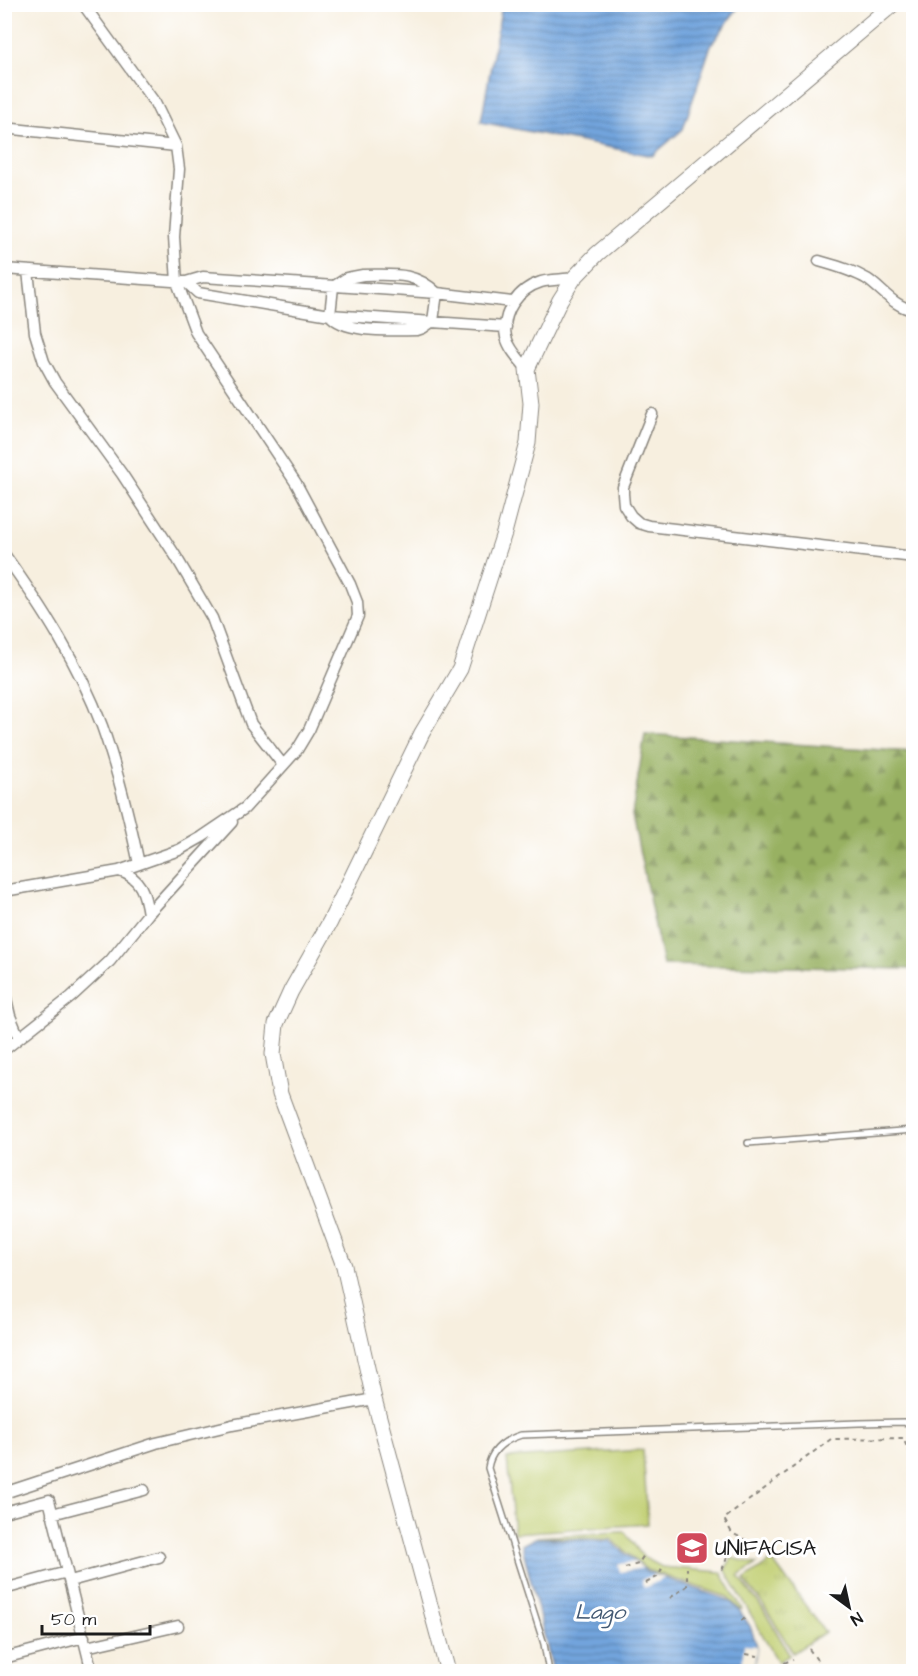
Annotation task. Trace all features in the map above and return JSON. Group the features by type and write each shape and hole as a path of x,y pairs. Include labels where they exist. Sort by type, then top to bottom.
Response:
{"street":[{"path":"4,1050 71,997 110,961 148,914 283,765 309,730 357,621 357,602 334,553 296,483 196,333 181,282 174,237 179,169 176,146 155,103 83,4"},
{"path":"527,369 560,300 574,278 597,254 893,4"},
{"path":"4,128 176,146"},
{"path":"819,261 849,270 869,280 904,308 914,310"},
{"path":"4,269 181,282 203,277 437,293 512,302"},
{"path":"28,271 35,333 44,362 55,382 122,474 175,555 212,618 251,723 283,765"},
{"path":"448,1671 374,1399 344,1266 280,1094 273,1054 276,1024 291,991 330,922 422,733 460,669 504,533 528,443 531,403 527,369 509,344 506,327 512,302 527,289 541,282 574,278"},
{"path":"181,282 198,293 330,315 346,326 417,330 433,321 506,327"},
{"path":"330,315 333,287"},
{"path":"433,321 437,293"},
{"path":"652,414 623,487 624,505 639,523 914,557"},
{"path":"4,554 38,602 75,667 101,724 122,786 139,864"},
{"path":"4,891 119,872 178,850 245,808"},
{"path":"119,872 128,873 140,884 146,898 148,914"},
{"path":"4,990 10,1017 19,1038"},
{"path":"4,1493 156,1443 232,1425 374,1399"},
{"path":"52,1514 144,1490"},
{"path":"4,1512 49,1500 92,1671"},
{"path":"4,1589 159,1557"},
{"path":"4,1658 178,1626"}],"lane":[{"path":"748,1143 914,1130"},
{"path":"549,1671 544,1644 488,1468 490,1459 506,1440 521,1435 847,1423 903,1422 914,1424"}],"path":[{"path":"771,1553 732,1533 724,1519 831,1439 903,1438 914,1463"},
{"path":"722,1570 729,1553"},
{"path":"625,1568 638,1564 644,1555"},
{"path":"646,1583 659,1576 663,1566"},
{"path":"670,1598 687,1586 687,1568"},
{"path":"741,1621 748,1616"},
{"path":"809,1649 826,1671"},
{"path":"746,1654 758,1656"},
{"path":"776,1667 793,1659"}],"green space":[{"path":"645,734 913,752 913,969 663,965 632,815"},
{"path":"643,1450 648,1524 514,1533 507,1458"},
{"path":"625,1532 643,1557 662,1567 721,1572 742,1609 739,1609 728,1597 647,1570 611,1539 536,1537"},
{"path":"732,1558 757,1564 738,1576 763,1609 790,1655 778,1662 725,1569"},
{"path":"772,1560 825,1632 793,1653 764,1606 744,1580"}],"water":[{"path":"502,4 740,5 711,45 683,129 652,156 481,122"},
{"name":"Lago","path":"535,1538 610,1541 647,1572 728,1600 739,1610 750,1626 757,1646 754,1665 747,1672 553,1671 522,1545"}],"pier":[{"path":"634,1562 643,1568 620,1572 618,1564"},
{"path":"654,1575 665,1578 644,1588 641,1580"},
{"path":"744,1645 757,1646 754,1665 742,1663"}],"place":[{"name":"UNIFACISA","path":"692,1548"}]}
